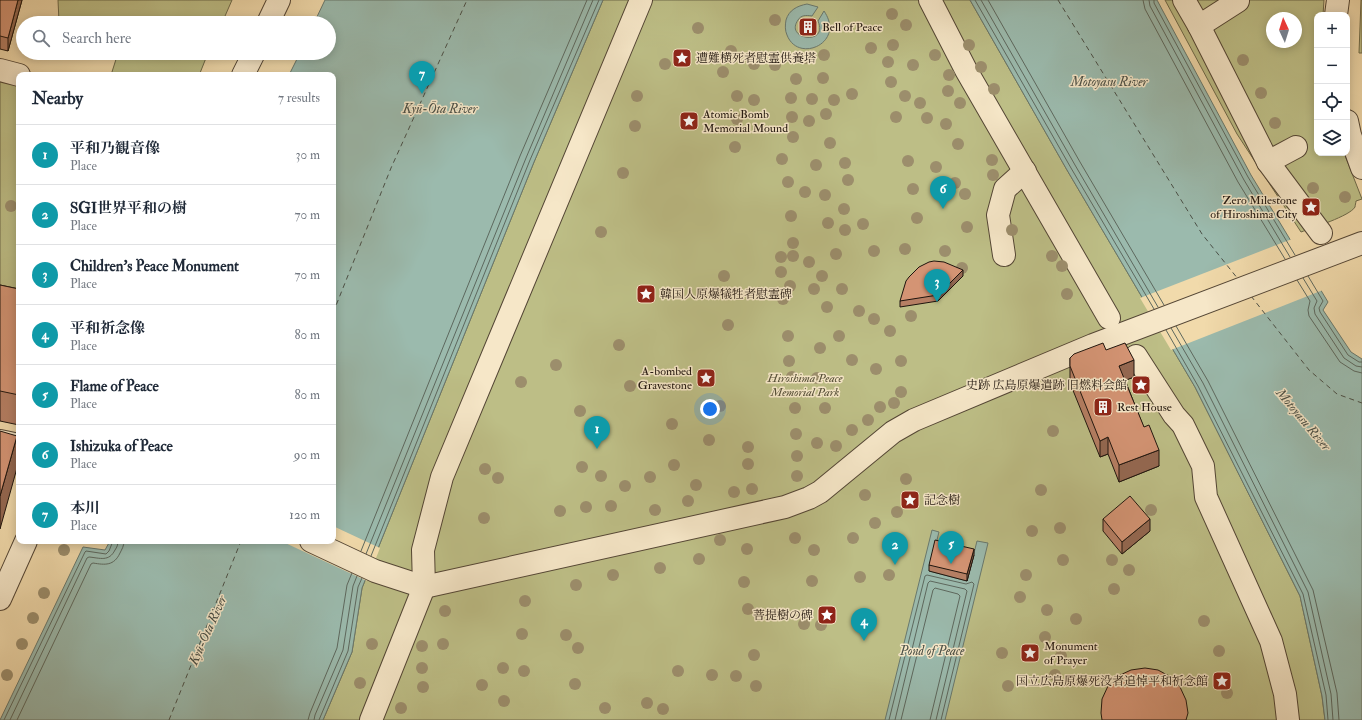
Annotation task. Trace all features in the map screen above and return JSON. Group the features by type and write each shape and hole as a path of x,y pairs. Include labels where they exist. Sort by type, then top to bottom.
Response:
{"street":[{"path":"271,16 279,0"},
{"path":"371,720 424,587 423,550 442,477 641,0"},
{"path":"930,0 966,70 1109,318"},
{"path":"1184,0 1199,26 1268,162 1321,233"},
{"path":"1336,12 1338,0"},
{"path":"1199,26 1238,1"},
{"path":"244,72 250,60"},
{"path":"0,70 16,75"},
{"path":"1350,135 1362,168"},
{"path":"1268,162 1296,147"},
{"path":"1004,255 998,215 1005,189 1025,171"},
{"path":"317,544 375,571 424,587 797,503 820,492 893,432 904,425 1093,345 1362,243"},
{"path":"1136,356 1174,415 1183,425 1203,466 1206,497 1271,641 1285,694 1288,720"},
{"path":"0,441 16,444"},
{"path":"0,598 25,544"}],"green space":[{"path":"58,0 232,0 225,16 59,16"},
{"name":"Hiroshima Peace Memorial Park","path":"603,0 970,0 1067,170 1195,387 1300,596 1322,696 1325,720 323,720 352,652 362,588 534,162"},
{"path":"1165,0 1324,0 1323,12 1314,12 1314,156 1345,156 1362,199 1356,201 1355,207 1346,214 1301,232 1237,134"},
{"path":"1361,0 1362,53 1359,53"},
{"path":"116,60 205,60 200,72 112,72"},
{"path":"0,78 16,82 16,294 0,291"}],"water":[{"name":"Kyū-Ōta River","path":"325,0 603,0 534,162 362,588 352,652 323,720 0,720 83,547 105,550 108,544 336,544 336,72 290,72 296,60 336,60 336,16 317,16"},
{"name":"Motoyasu River","path":"970,0 1157,0 1251,175 1328,302 1323,310 1351,352 1362,359 1362,720 1325,720 1322,696 1300,596 1195,387 1067,170"},
{"path":"807,4 818,7 812,16 804,16 798,20 795,27 801,36 813,37 818,34 820,29 818,21 824,11 829,22 829,32 825,40 818,46 809,49 801,48 793,44 787,35 785,28 787,17 791,11 797,7"},
{"name":"Pond of Peace","path":"932,530 939,532 929,571 967,581 977,541 988,543 945,720 885,720"}],"pier":[{"path":"1292,239 1323,290 1171,350 1140,298"},
{"path":"336,527 380,548 367,581 287,544 336,544"}],"building":[{"path":"0,0 18,0 8,38 0,36"},
{"path":"934,261 944,262 963,270 938,295 900,301 906,281 909,277 919,267"},
{"path":"0,285 16,288 16,394 0,391"},
{"path":"1103,343 1106,350 1125,343 1134,360 1119,366 1144,427 1149,425 1159,450 1119,465 1108,437 1100,441 1070,366 1070,358 1074,354"},
{"path":"0,431 16,436 16,440 0,496"},
{"path":"1130,496 1150,519 1122,542 1103,519"},
{"path":"935,540 974,549 967,574 929,565"},
{"path":"1145,668 1158,670 1171,677 1180,687 1186,700 1188,713 1186,720 1102,720 1102,699 1108,686 1118,676 1131,670"}],"ferry route":[{"path":"336,306 391,168 467,0"},
{"path":"1058,0 1202,234 1238,279"},
{"path":"1251,296 1309,370 1337,394 1362,403"},
{"path":"169,720 240,544"}],"place":[{"name":"Bell of Peace","path":"808,27"},
{"name":"遭難横死者慰霊供養塔","path":"682,58"},
{"name":"本川","path":"422,94"},
{"name":"Atomic Bomb Memorial Mound","path":"689,121"},
{"name":"Zero Milestone of Hiroshima City","path":"1311,207"},
{"name":"Ishizuka of Peace","path":"943,209"},
{"name":"韓国人原爆犠牲者慰霊碑","path":"646,294"},
{"name":"Children's Peace Monument","path":"937,302"},
{"name":"A-bombed Gravestone","path":"706,378"},
{"name":"史跡 広島原爆遣跡 旧燃料会館","path":"1141,385"},
{"name":"Rest House","path":"1103,407"},
{"name":"平和乃観音像","path":"597,449"},
{"name":"記念樹","path":"910,500"},
{"name":"Flame of Peace","path":"951,564"},
{"name":"SGI世界平和の樹","path":"895,565"},
{"name":"菩提樹の碑","path":"827,615"},
{"name":"平和祈念像","path":"864,641"},
{"name":"Monument of Prayer","path":"1030,653"},
{"name":"国立広島原爆死没者追悼平和祈念館","path":"1222,681"}]}
